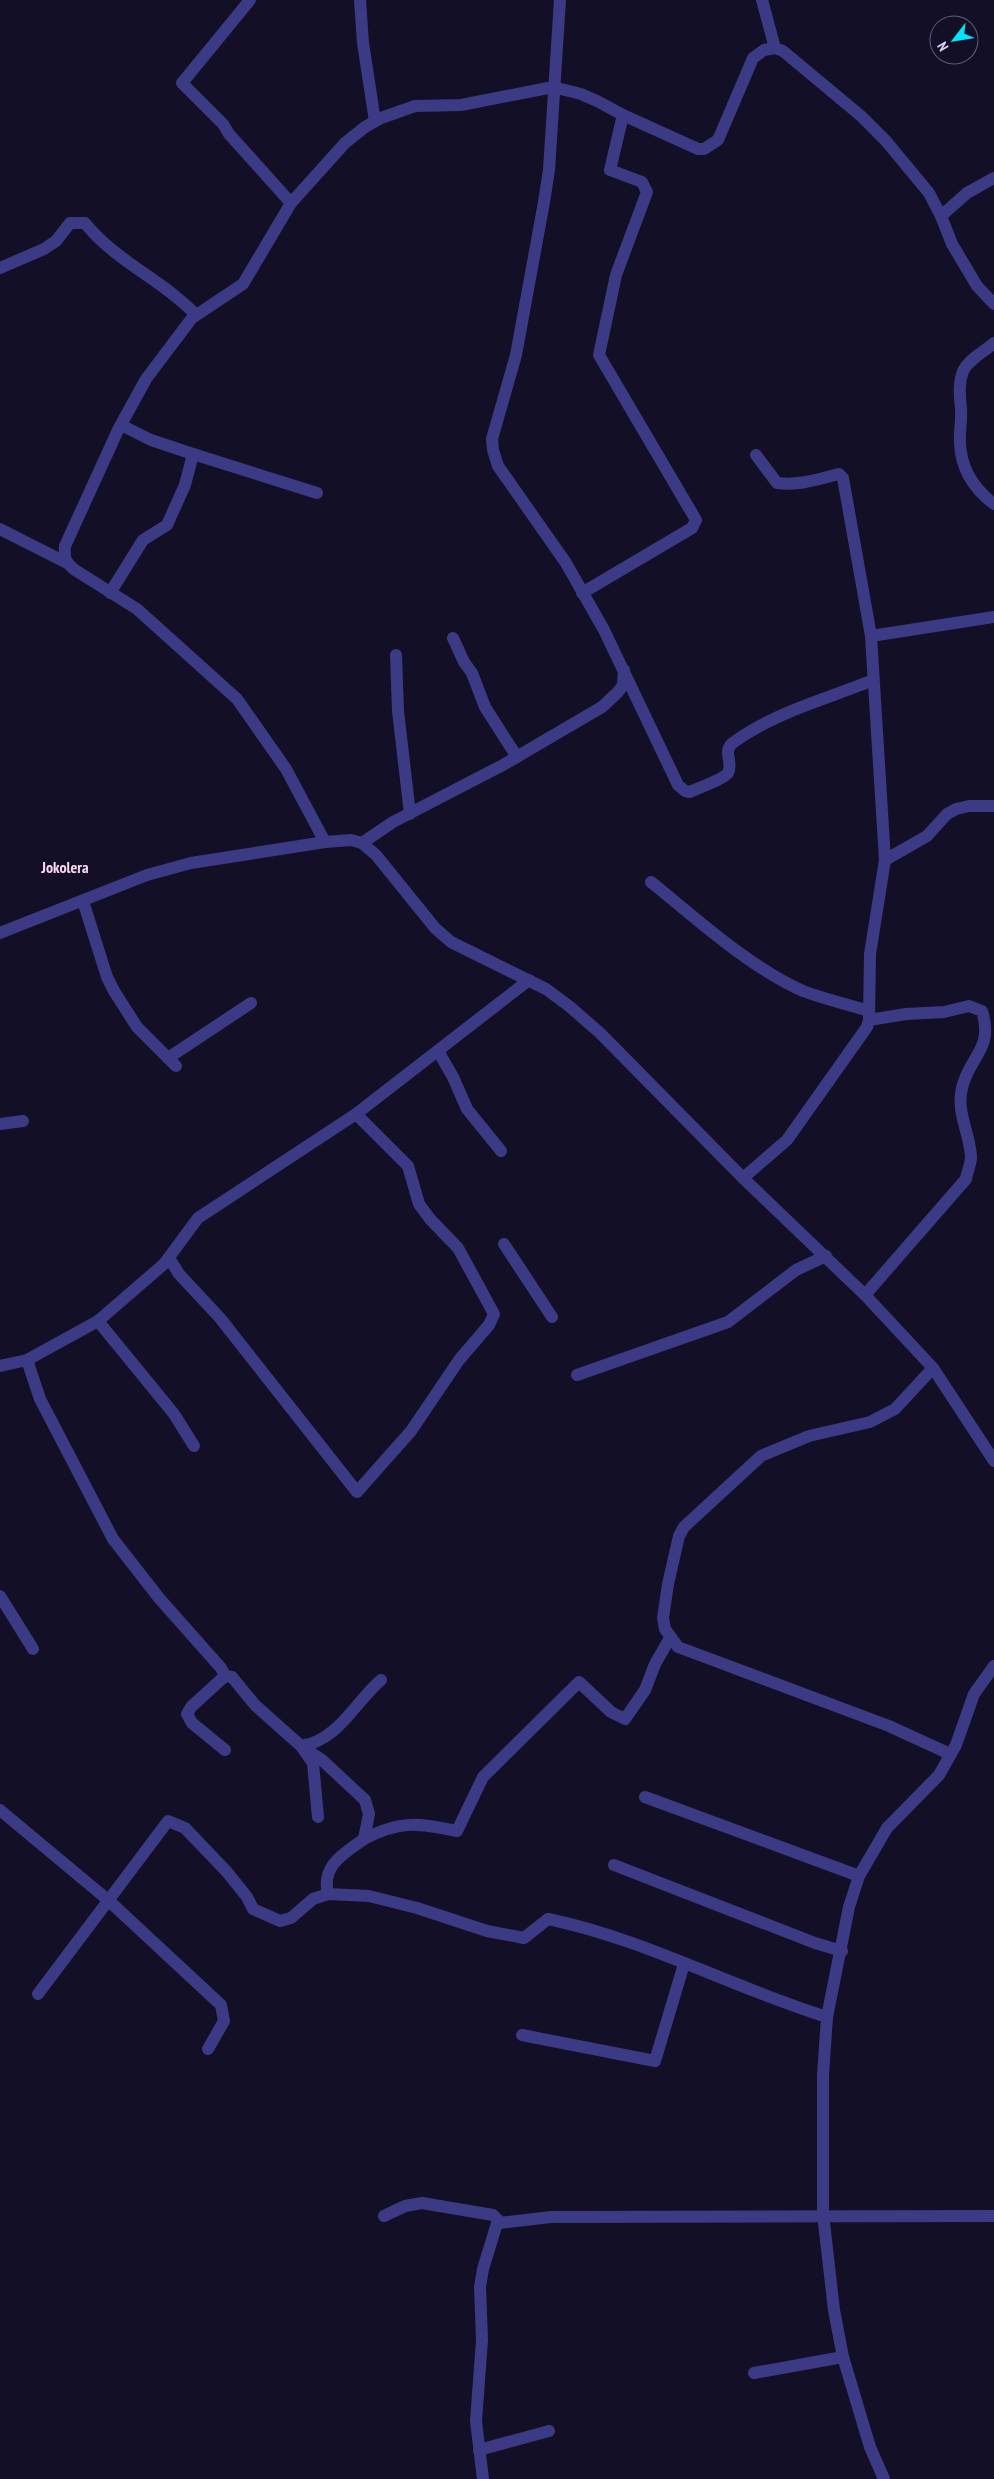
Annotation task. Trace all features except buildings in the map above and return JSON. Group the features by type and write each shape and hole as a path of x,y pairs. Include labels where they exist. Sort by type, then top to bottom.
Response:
{"street":[{"path":"250,0 182,83 223,124 229,134 291,203"},
{"path":"360,0 364,51 375,121"},
{"path":"560,0 552,87 549,170 516,355 492,439 498,466 566,563 624,670 678,785 688,792 728,773 726,752 734,741 762,724 873,680"},
{"path":"762,0 775,48"},
{"path":"65,562 65,546 121,425 146,379 196,315 243,284 291,203 345,143 375,121 415,106 461,105 552,87 581,94 698,148 709,148 721,134 750,62 758,53 775,48 792,57 886,141 914,173 941,216 952,244 977,286 994,304"},
{"path":"582,592 692,528 696,520 599,355 616,275 647,192 642,182 610,170 623,115"},
{"path":"941,216 967,193 994,178"},
{"path":"0,268 44,249 56,241 70,222 84,223 104,243 182,301 196,315"},
{"path":"994,343 968,364 960,382 959,397 961,410 961,456 970,481 981,495 994,504"},
{"path":"121,425 152,440 317,493"},
{"path":"110,593 143,540 167,526 185,485 193,454"},
{"path":"743,1178 786,1140 798,1120 844,1060 869,1016 870,954 885,860 871,636 843,478 838,474 804,483 789,485 777,483 756,455"},
{"path":"0,529 65,562 137,609 237,699 286,770 325,842"},
{"path":"871,636 994,617"},
{"path":"453,638 464,662 472,672 485,708 516,757"},
{"path":"396,655 398,711 410,814"},
{"path":"362,843 410,814 516,757 602,707 623,685 624,670"},
{"path":"885,860 927,836 947,814 956,809 969,806 994,806"},
{"path":"0,933 147,875 191,862 325,842 351,840 362,843 376,855 434,928 451,942 529,980 556,996 600,1033 743,1178 826,1256 933,1368 994,1461"},
{"path":"651,882 718,935 782,980 804,991 869,1016 944,1012 970,1006 982,1011 990,1032 962,1087 961,1118 967,1133 971,1158 966,1179 865,1296"},
{"path":"83,901 97,939 107,977 114,991 137,1027 172,1062 250,1003"},
{"path":"0,1366 27,1360 98,1321 156,1274 198,1218 356,1114 529,980"},
{"path":"438,1051 453,1077 467,1109 501,1151"},
{"path":"169,1258 179,1274 220,1318 357,1492 411,1431 459,1360 489,1326 494,1314 458,1248 430,1219 419,1204 408,1166 356,1114"},
{"path":"0,1124 23,1121"},
{"path":"504,1244 552,1317"},
{"path":"577,1375 728,1322 796,1270 826,1256"},
{"path":"98,1321 174,1414 194,1446"},
{"path":"27,1360 40,1399 113,1539 159,1598 221,1668 225,1676"},
{"path":"261,1362 284,1385 301,1412 318,1449"},
{"path":"933,1368 895,1408 870,1422 809,1436 761,1456 684,1527 677,1546 664,1605 665,1629 678,1647 889,1726 950,1754"},
{"path":"0,1596 33,1649"},
{"path":"328,1894 325,1881 332,1866 344,1853 364,1839 388,1827 417,1824 457,1830 483,1777 579,1682 611,1712 625,1719 645,1690 655,1664 670,1638"},
{"path":"884,2479 870,2447 843,2357 834,2310 823,2214 823,2075 827,2016 850,1907 859,1876 887,1828 939,1774 956,1744 974,1694 994,1666"},
{"path":"226,1750 192,1723 187,1714 190,1707 225,1676 232,1677 255,1705 301,1746 322,1760 365,1800 369,1814 364,1839"},
{"path":"301,1746 325,1739 352,1713 368,1691 381,1680"},
{"path":"301,1746 314,1762 318,1817"},
{"path":"644,1797 859,1876"},
{"path":"0,1810 108,1900 222,2005 224,2021 208,2049"},
{"path":"38,1994 168,1821 185,1828 227,1872 247,1897 253,1909 280,1920 291,1918 313,1899 328,1894 369,1896 416,1908 488,1931 524,1938 548,1919 592,1928 771,1998 827,2016"},
{"path":"614,1865 815,1943 842,1950"},
{"path":"522,2035 655,2060 684,1964"},
{"path":"384,2216 405,2206 422,2203 493,2214 499,2222 482,2269 480,2287 482,2340 476,2422 483,2479"},
{"path":"499,2222 551,2217 994,2216"},
{"path":"754,2373 843,2357"},
{"path":"479,2450 549,2431"}],"district":[{"name":"Jokolera","path":"65,867"}]}
